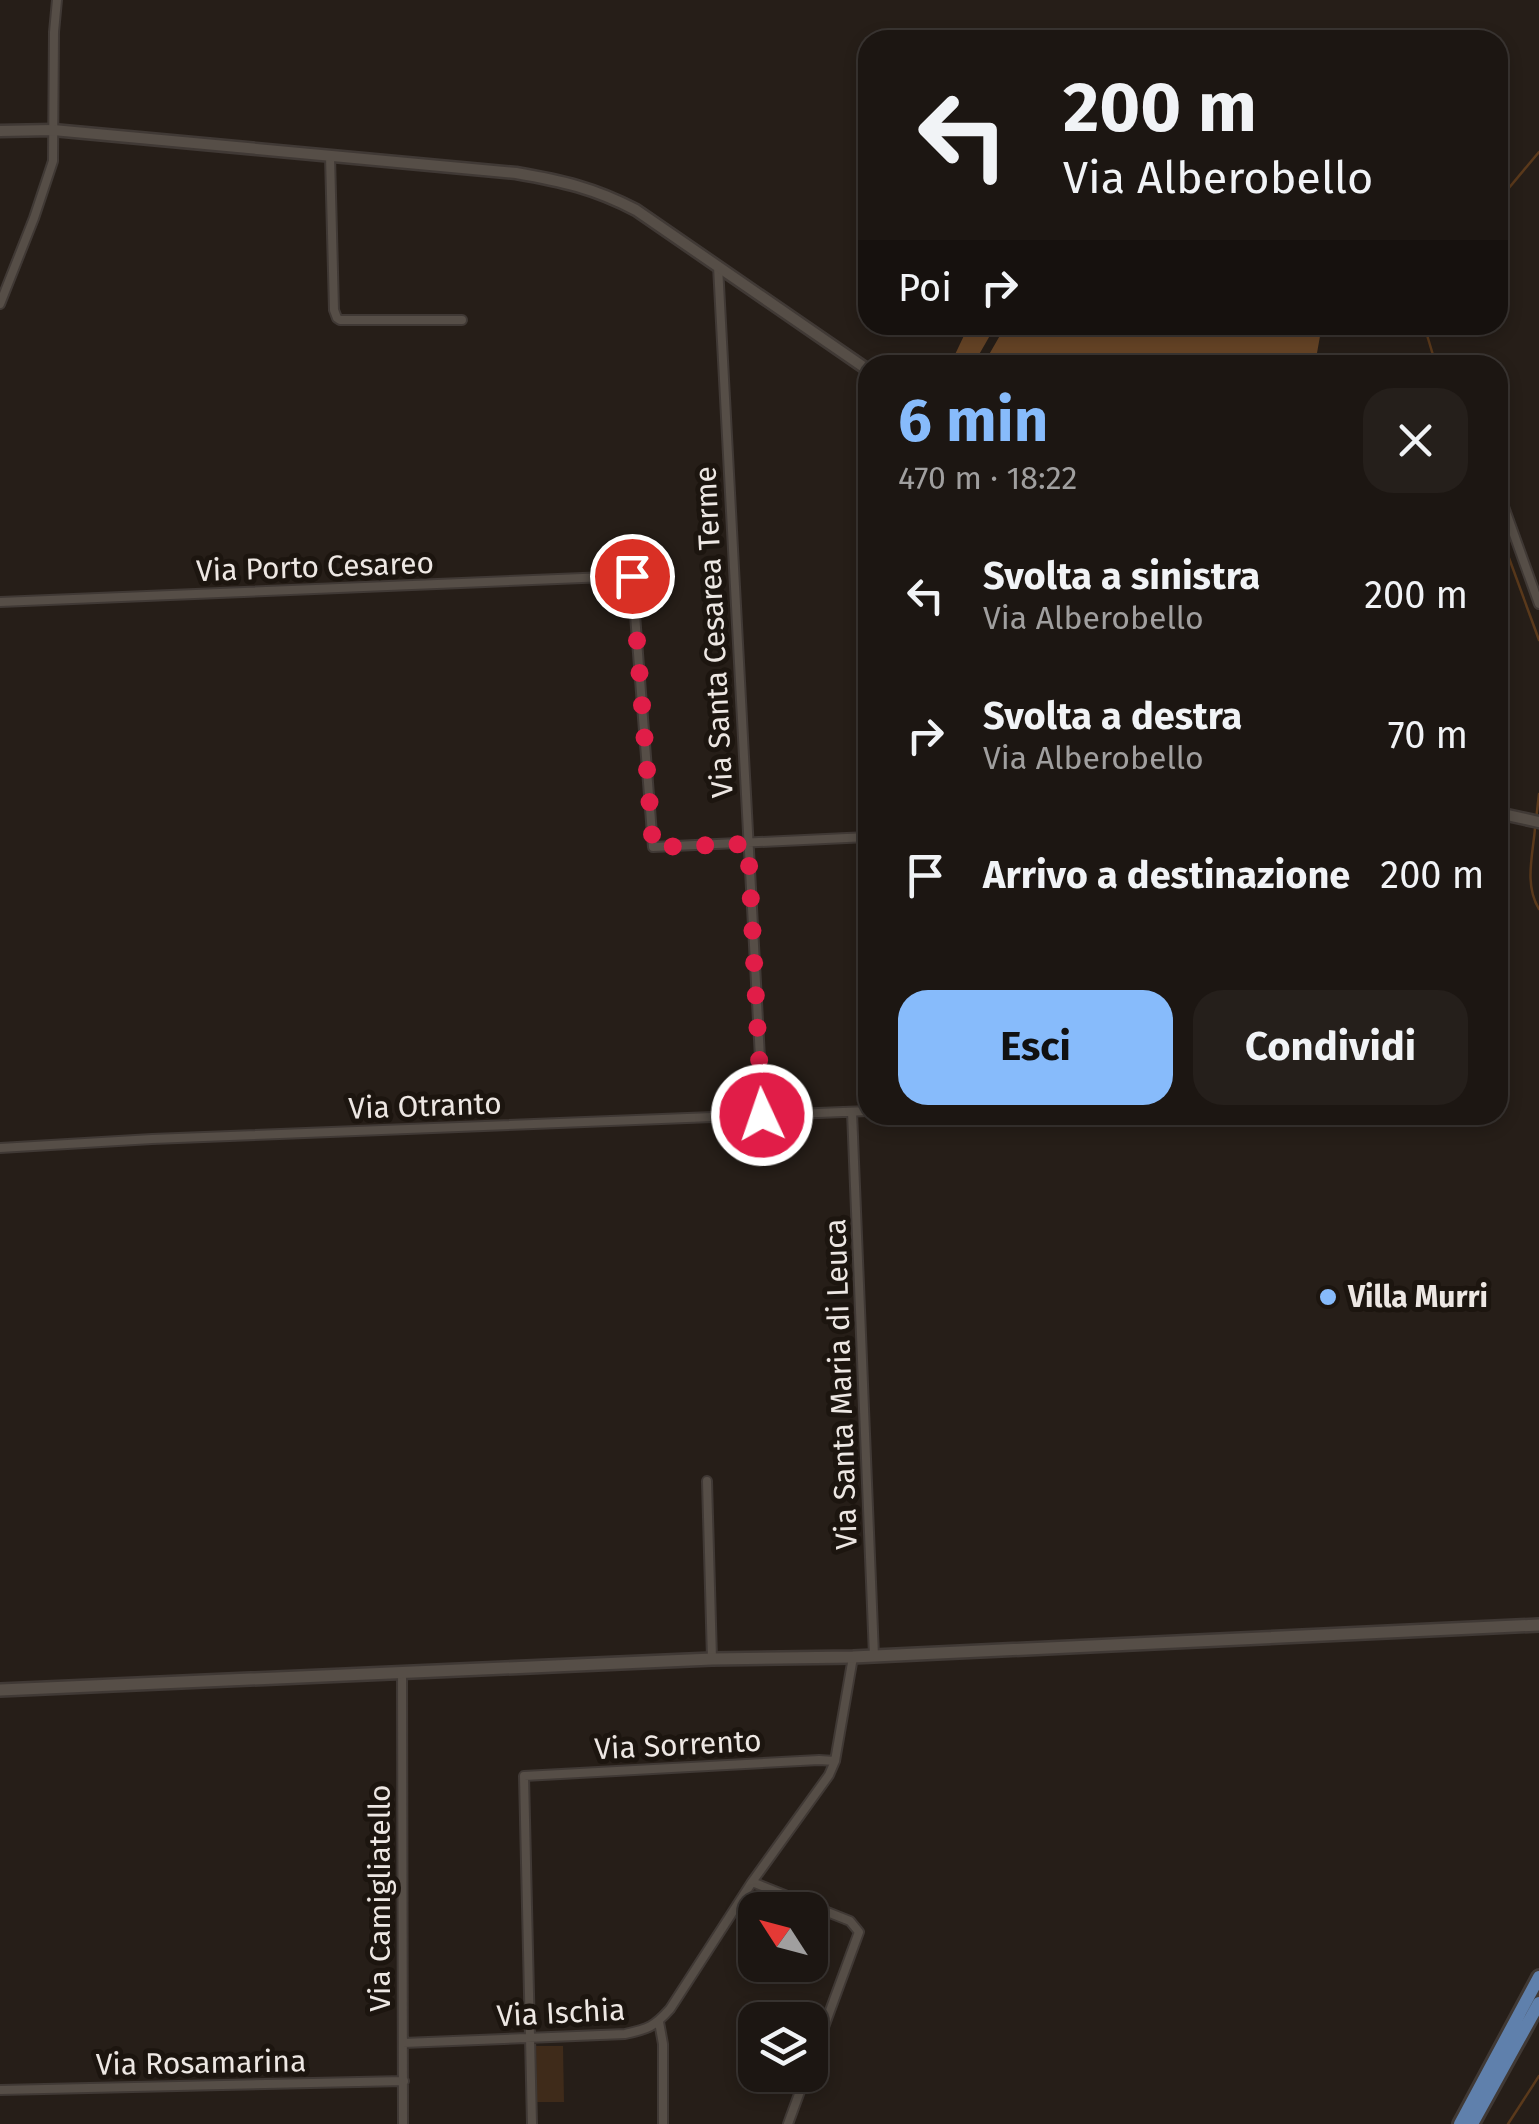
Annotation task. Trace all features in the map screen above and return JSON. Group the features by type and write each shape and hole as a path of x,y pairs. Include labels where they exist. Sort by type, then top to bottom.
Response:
{"highway":[{"path":"1460,2124 1539,1977"},
{"path":"1472,2124 1539,2003"}],"main road":[{"path":"0,1690 712,1659 853,1657 1539,1625"}],"street":[{"path":"0,304 53,161 57,0"},
{"path":"0,132 53,130 560,180 607,194 660,226 858,363"},
{"path":"330,156 337,318 462,320"},
{"name":"Via Santa Cesarea Terme","path":"718,266 762,1115"},
{"path":"1508,518 1539,604"},
{"name":"Via Porto Cesareo","path":"0,602 632,576 653,847 748,844"},
{"path":"1508,815 1539,822"},
{"path":"748,844 858,838"},
{"name":"Via Santa Maria di Leuca","path":"852,1112 874,1656"},
{"name":"Via Otranto","path":"0,1148 858,1112"},
{"path":"707,1481 712,1659"},
{"name":"Via Ischia","path":"403,2043 624,2034 648,2029 658,2022 829,1775 835,1761 853,1657"},
{"name":"Via Camigliatello","path":"402,1673 404,2124"},
{"name":"Via Sorrento","path":"530,2038 524,1776 835,1761"},
{"path":"752,1882 850,1921 858,1932 828,2014"},
{"path":"658,2022 663,2044 664,2124"},
{"path":"530,2038 532,2124"},
{"name":"Via Rosamarina","path":"0,2090 404,2080"},
{"path":"788,2124 800,2092"}],"shaded area":[{"path":"964,335 990,335 979,355 955,355"},
{"path":"1000,335 1320,335 1314,355 989,355"},
{"path":"536,2046 563,2046 564,2102 537,2102"}],"waterway":[{"path":"1508,189 1539,152"},
{"path":"1427,335 1433,355"},
{"path":"1508,555 1539,640"},
{"path":"1536,820 1539,794"},
{"path":"1535,828 1531,880 1539,909"},
{"path":"1508,2124 1539,2076"}],"place":[{"name":"Villa Murri","path":"1328,1297"}],"route":[{"path":"632,576 653,847 748,844 762,1115"}]}
